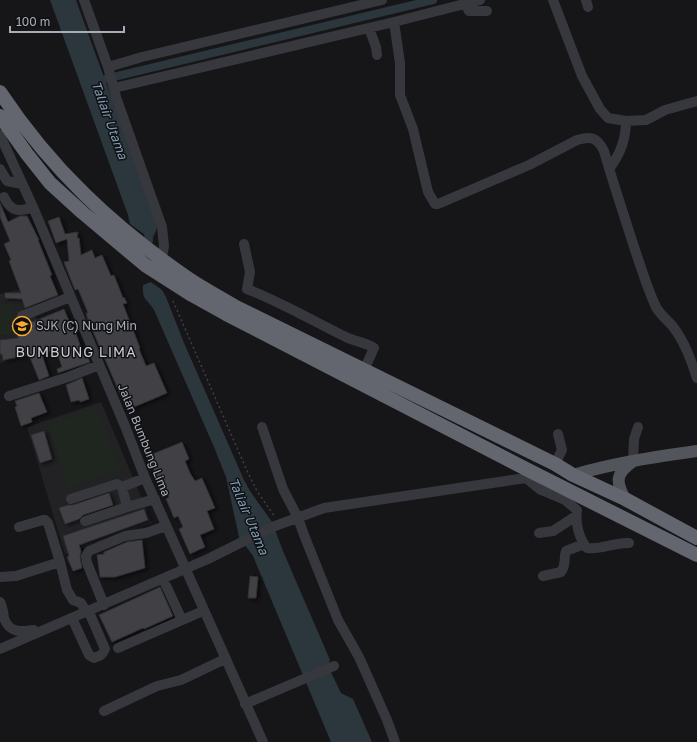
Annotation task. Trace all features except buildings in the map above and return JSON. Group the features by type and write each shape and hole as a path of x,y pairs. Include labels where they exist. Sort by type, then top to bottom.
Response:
{"highway":[{"path":"0,92 33,137 71,182 98,209 190,279 236,307 366,367 574,475 626,499 697,538"},
{"path":"0,116 50,183 138,260 192,295 528,474 697,555"}],"main road":[{"path":"574,475 593,469 633,461 697,451"},
{"path":"626,499 618,481 619,473 633,461"}],"street":[{"path":"84,0 162,227 164,246 159,256"},
{"path":"108,69 142,57 382,0"},
{"path":"114,87 394,22 480,0"},
{"path":"553,0 582,76 600,109 608,118 626,121 650,119 665,110 697,101"},
{"path":"465,4 469,11 487,11"},
{"path":"394,22 400,63 400,95 413,129 428,192 434,204 438,204 510,174 577,140 592,138 601,144 616,194 644,278 653,300 662,316 680,337 697,378"},
{"path":"368,28 376,47 377,55"},
{"path":"609,169 615,161 623,143 626,121"},
{"name":"Jalan Bumbung Lima","path":"0,135 33,207 154,499 263,742"},
{"path":"5,147 4,142 6,139 12,138 27,154"},
{"path":"0,169 7,181 22,184"},
{"path":"4,197 13,209 25,210 33,207"},
{"path":"244,244 250,272 247,289 276,301 348,338 371,345 374,350 366,367"},
{"path":"22,316 70,297"},
{"path":"9,396 68,377 99,365"},
{"path":"262,426 283,489 298,518 338,620 358,657 387,720 395,742"},
{"path":"633,461 634,443 638,427"},
{"path":"554,464 562,450 558,434"},
{"path":"0,649 104,606 208,559 275,526 324,508 528,474 541,490 565,500 577,510 576,516 584,544 587,548 592,549 617,543 629,543"},
{"path":"122,487 145,478"},
{"path":"71,499 117,484 122,487 127,507"},
{"path":"85,521 154,499"},
{"path":"538,534 553,531 576,516"},
{"path":"19,527 39,520 46,520 48,523 67,590 73,600 81,603 88,612 105,649 102,654 94,658 90,655 72,618"},
{"path":"104,606 86,556 89,552 125,536 146,533 166,526"},
{"path":"543,576 561,572 565,564 566,551 584,544"},
{"path":"0,576 16,576 60,562"},
{"path":"163,579 182,620"},
{"path":"0,602 4,618 12,630 19,632 46,629"},
{"path":"118,648 204,611"},
{"path":"104,711 156,686 181,680 225,659"},
{"path":"245,704 333,667"}],"path":[{"path":"173,301 235,446 257,491 275,516 286,522"}],"shaded area":[{"name":"SJK (C) Nung Min","path":"16,290 25,291 50,351 0,363 0,354 2,354 3,360 19,358 32,354 31,329 17,331 18,338 0,340 0,336 15,334 9,302 0,304 0,294","holes":["25,293 30,306 25,308 22,299 5,297 5,294"]},
{"path":"9,302 11,304 15,334 0,336 0,304"},
{"path":"101,402 152,523 65,554 27,427","holes":["44,432 52,459 40,463 31,435","108,490 114,506 65,524 59,508","144,508 148,520 67,549 63,537"]},
{"path":"96,407 120,469 68,489 49,425"}],"water":[{"path":"50,0 76,0 152,210 157,228 152,240 130,224"},
{"path":"151,282 162,290 166,297 184,343 244,480 272,522 330,660 328,666 341,693 353,699 372,742 331,742 253,556 239,537 226,477 214,447 154,310 144,297 143,285"}],"waterway":[{"path":"105,79 433,0"},
{"name":"Taliair Utama","path":"147,227 149,240"}],"place":[{"name":"SJK (C) Nung Min","path":"22,326"}],"district":[{"name":"BUMBUNG LIMA","path":"76,352"}]}
